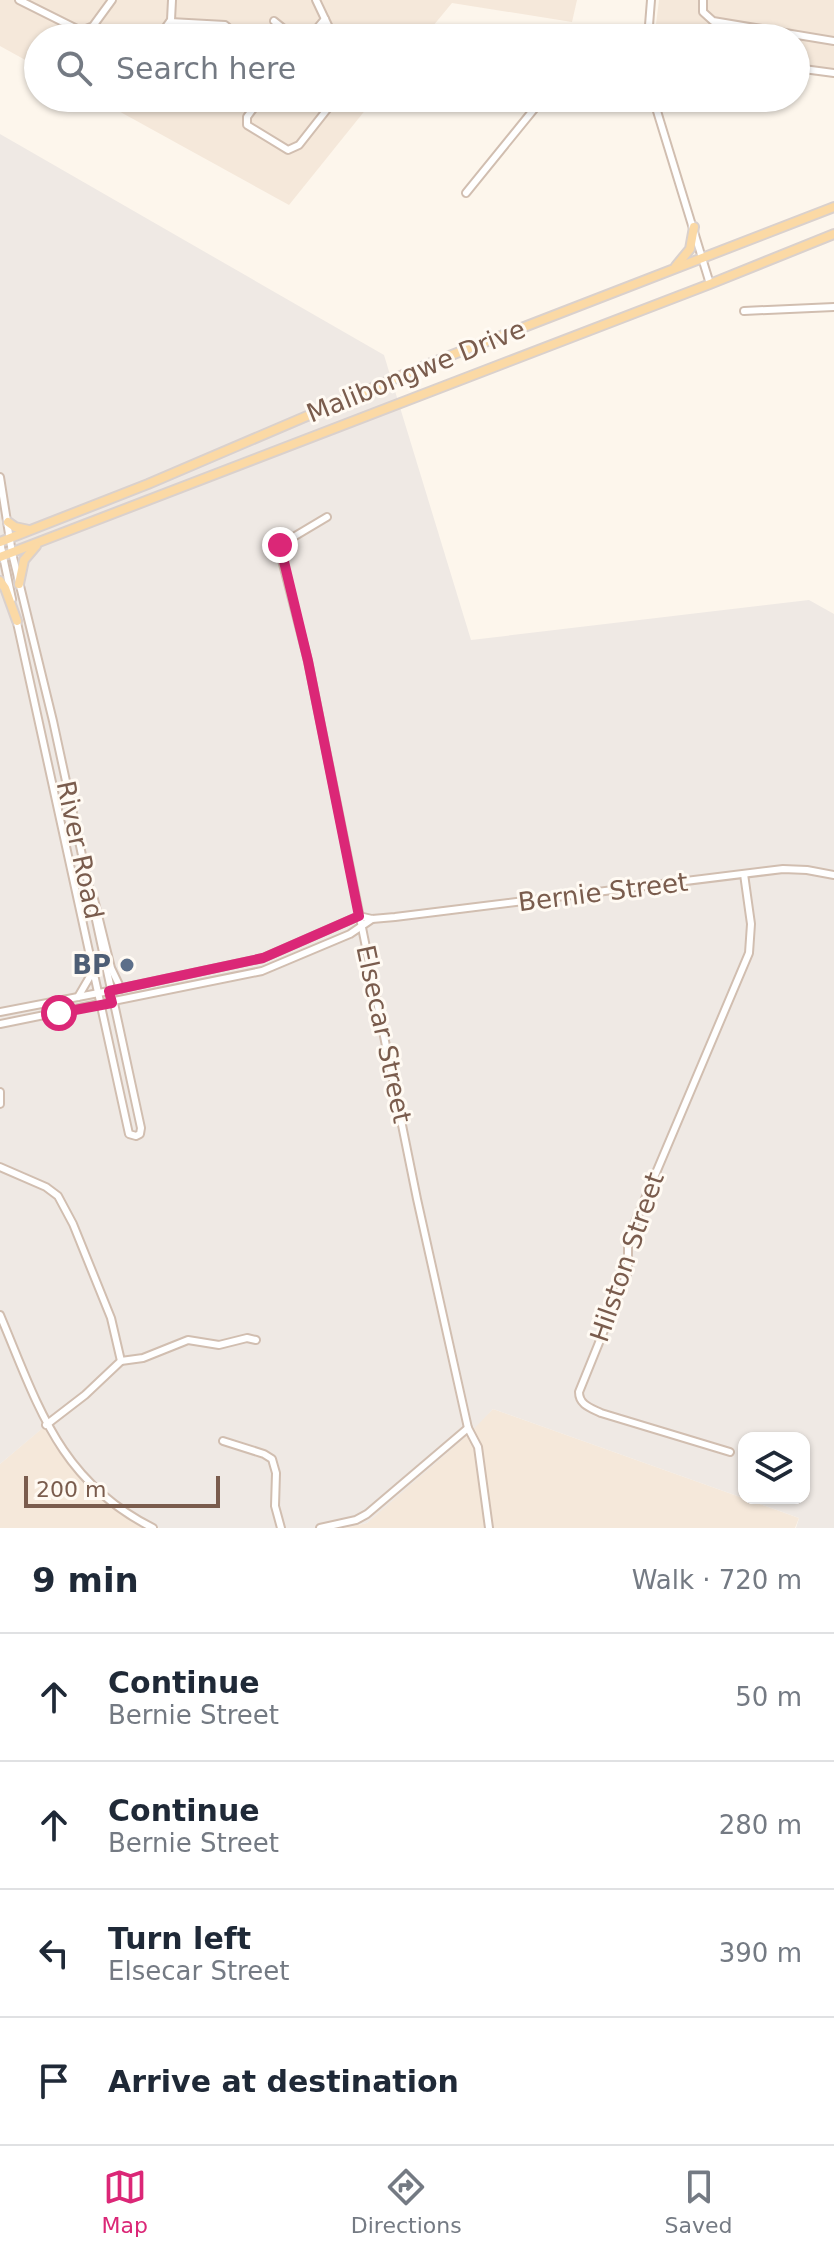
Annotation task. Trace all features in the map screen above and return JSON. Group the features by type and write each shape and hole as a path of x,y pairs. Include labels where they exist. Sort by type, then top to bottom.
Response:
{"main road":[{"name":"Malibongwe Drive","path":"3,541 148,484 431,363 834,207"},
{"path":"674,269 690,249 694,227"},
{"name":"Malibongwe Drive","path":"5,555 834,234"},
{"path":"8,522 30,530"},
{"path":"19,584 25,558 43,541"},
{"path":"0,581 17,621"}],"street":[{"path":"19,0 67,24"},
{"path":"94,24 112,0"},
{"path":"172,0 170,22 207,24"},
{"path":"316,0 327,24"},
{"path":"649,24 651,0"},
{"path":"703,0 703,12 713,21 731,24"},
{"path":"321,24 325,19"},
{"path":"274,21 278,24"},
{"path":"810,37 834,41"},
{"path":"810,70 834,73"},
{"path":"251,112 247,125 288,150 299,145 325,112"},
{"path":"466,193 532,112"},
{"path":"657,112 710,284"},
{"path":"744,311 834,307"},
{"name":"River Road","path":"0,477 8,522 3,541 5,555 17,621 129,1134 136,1136 141,1128 53,721 19,584 5,555"},
{"name":"Elsecar Street","path":"327,517 280,545 308,661 361,928 468,1428 478,1447 489,1528"},
{"name":"Bernie Street","path":"359,916 372,919 792,869 834,875"},
{"name":"Hilston Street","path":"730,1452 601,1413 581,1401 579,1392 628,1271 628,1239 749,953 751,924 744,874"},
{"path":"89,889 100,917 111,968 121,989"},
{"path":"0,1012 263,958 359,916"},
{"path":"0,1024 100,1006 270,968 361,928 372,919"},
{"path":"78,997 92,971"},
{"path":"0,1092 0,1104"},
{"path":"0,1167 46,1187 58,1196 73,1224 111,1318 121,1361"},
{"path":"0,1315 46,1425 61,1449 114,1506 153,1528"},
{"path":"46,1425 85,1395 121,1361 143,1358 188,1340 219,1345 247,1338 256,1340"},
{"path":"320,1528 356,1520 367,1514 468,1428"},
{"path":"223,1441 272,1459 276,1469 275,1506 281,1528"}],"shaded area":[{"path":"0,0 577,0 572,22 452,3 435,24 24,24 24,59 0,46"},
{"path":"659,0 834,0 834,70 810,66 810,24 656,24"},
{"path":"120,112 364,112 289,205"},
{"path":"0,134 384,355 471,640 809,600 834,614 834,1528 796,1528 799,1518 760,1504 810,1504 810,1432 738,1432 738,1496 493,1409 468,1435 367,1523 343,1528 159,1528 131,1513 103,1491 44,1427 0,1464"},
{"path":"493,1409 738,1496 738,1504 760,1504 799,1518 795,1528 343,1528 367,1523"},
{"path":"46,1425 154,1528 0,1528 0,1464"}],"place":[{"name":"BP","path":"127,965"}],"route":[{"path":"59,1013 112,1003 109,991 263,958 359,916 308,661 280,545"}]}
